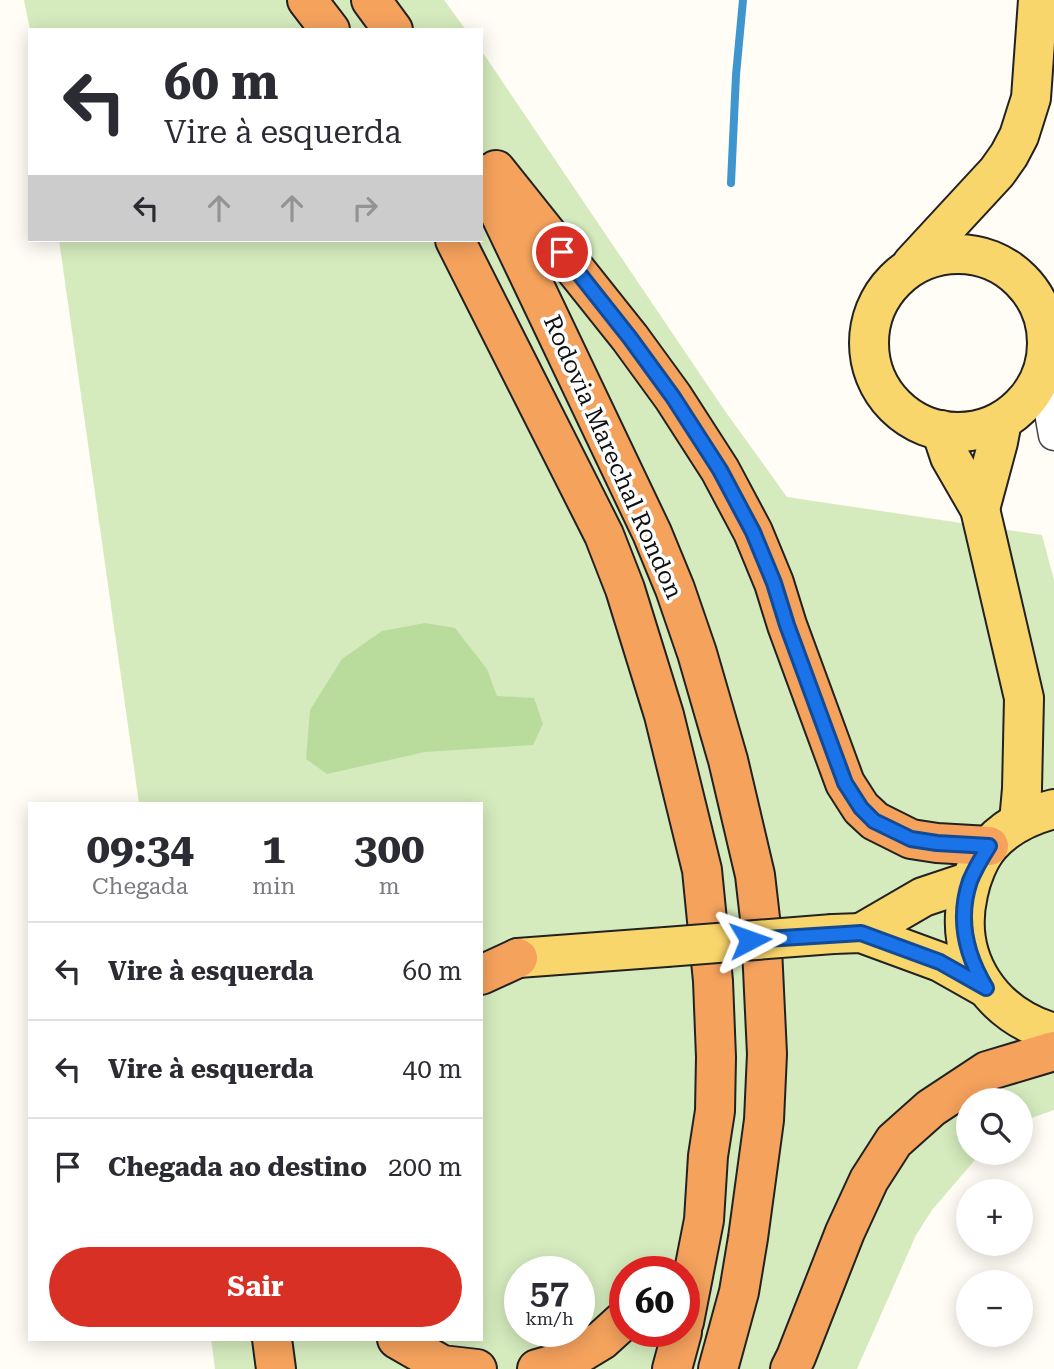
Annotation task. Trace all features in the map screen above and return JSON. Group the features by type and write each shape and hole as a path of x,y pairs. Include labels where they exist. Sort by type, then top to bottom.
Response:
{"highway":[{"path":"307,0 328,28"},
{"path":"371,0 392,28"},
{"path":"483,154 630,338 673,397 720,470 753,532 774,583 845,783 861,808 874,821 911,839 989,846"},
{"name":"Rodovia Marechal Rondon","path":"483,178 652,533 675,589 728,760 755,875 761,927 767,1054 764,1120 739,1292 718,1369"},
{"name":"Rodovia Marechal Rondon","path":"456,242 604,535 625,589 664,715 702,870 713,981 716,1057 715,1111 708,1156 704,1220 697,1256"},
{"path":"483,973 500,959"},
{"path":"790,1369 845,1232 869,1180 894,1141 931,1108 987,1071 1054,1051"},
{"path":"675,1256 689,1231 708,1156"},
{"path":"537,1369 569,1360 609,1334"},
{"path":"272,1341 276,1369"},
{"path":"400,1341 442,1365 477,1369"},
{"path":"672,1369 678,1347"}],"main road":[{"path":"908,268 931,257 957,253 982,256 1006,267 1026,283 1049,329 1038,384 1022,405 1002,421 982,429 961,432 941,430 916,421 895,405 880,384 871,360 869,334 876,308 889,286 988,184 1019,136 1031,98 1038,0"},
{"path":"981,509 1002,421"},
{"path":"941,430 950,457 981,509 1024,698 1023,789 1037,815 989,846 971,881 965,907 964,929 975,970 1000,1005 1017,1018 1054,1034"},
{"path":"1024,698 1054,738"},
{"path":"500,959 847,933 923,897 971,881"},
{"path":"847,933 940,962 986,988"}],"street":[{"path":"1049,329 1049,407 1054,435"}],"green space":[{"path":"24,0 444,0 465,28 30,28"},
{"path":"483,53 725,411 787,497 1042,535 1054,580 1054,1110 1033,1117 1033,1088 956,1088 956,1165 971,1165 956,1179 916,1235 857,1369 215,1369 211,1341 483,1341 483,802 139,802 59,242 483,242"},
{"path":"425,623 455,628 487,669 497,696 534,698 543,724 533,745 425,752 327,774 306,759 310,710 342,659 382,631"}],"waterway":[{"path":"731,183 743,0"}],"route":[{"path":"562,252 673,397 720,470 753,532 774,583 845,783 861,808 874,821 911,839 989,846 971,881 965,907 964,929 975,970 986,988 940,962 861,933 750,940"}]}
